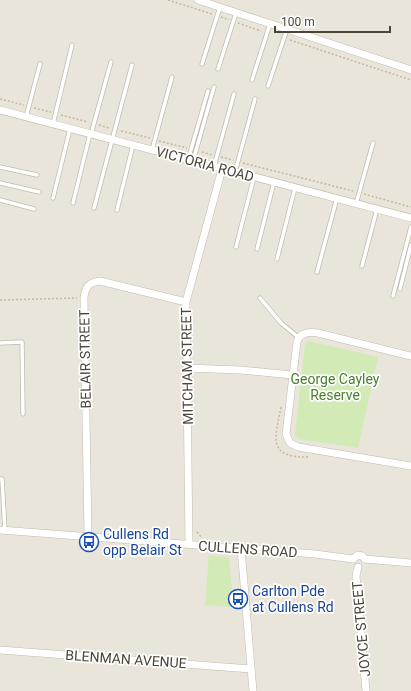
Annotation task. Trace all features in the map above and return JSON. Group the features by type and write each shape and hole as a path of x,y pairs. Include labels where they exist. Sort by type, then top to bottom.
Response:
{"street":[{"path":"198,0 411,70"},
{"name":"VICTORIA ROAD","path":"0,110 411,218"},
{"name":"MITCHAM STREET","path":"189,544 186,302 222,169"},
{"name":"BELAIR STREET","path":"88,536 85,292 90,283 100,281 186,302"},
{"path":"411,356 318,333 306,333 298,338 292,375 286,434 290,443 298,447 411,466"},
{"path":"187,368 240,370 292,375"},
{"name":"CULLENS ROAD","path":"3,530 241,548 353,559"},
{"path":"241,548 253,691"},
{"path":"365,560 363,566 358,567 353,564 353,559 358,555 362,556 365,560 411,563"},
{"name":"JOYCE STREET","path":"358,567 356,576 366,691"},
{"name":"BLENMAN AVENUE","path":"0,650 251,668"}],"lane":[{"path":"202,64 220,7"},
{"path":"218,68 236,13"},
{"path":"252,80 270,24"},
{"path":"268,86 287,29"},
{"path":"53,124 72,45"},
{"path":"73,203 111,62"},
{"path":"26,117 40,64"},
{"path":"94,208 132,65"},
{"path":"152,150 172,77"},
{"path":"191,160 196,150 214,87"},
{"path":"191,160 192,149 208,91"},
{"path":"214,166 234,94"},
{"path":"234,172 255,99"},
{"path":"53,198 70,129"},
{"path":"356,204 373,143"},
{"path":"117,210 133,145"},
{"path":"0,167 37,175"},
{"path":"236,247 254,177"},
{"path":"257,249 274,182"},
{"path":"0,183 39,192"},
{"path":"276,259 295,188"},
{"path":"317,272 336,198"},
{"path":"0,200 34,209"},
{"path":"362,266 377,209"},
{"path":"393,296 411,227"},
{"path":"400,289 411,245"},
{"path":"260,298 281,323 298,338"},
{"path":"0,343 22,342 23,414"},
{"path":"0,478 2,478 3,530"}],"path":[{"path":"0,99 192,149"},
{"path":"196,150 411,207"},
{"path":"0,300 84,298"},
{"path":"282,401 276,433 276,444 288,455 294,457 313,457"},
{"path":"197,532 202,538 208,539"}],"shaded area":[{"path":"0,0 411,0 411,691 0,691"}],"green space":[{"name":"George Cayley Reserve","path":"309,341 378,357 358,448 299,439 295,434 305,344"},
{"path":"209,555 229,558 233,603 229,603 230,607 205,605"}],"place":[{"name":"Cullens Rd opp Belair St","path":"89,542"},
{"name":"Carlton Pde at Cullens Rd","path":"238,599"}]}
